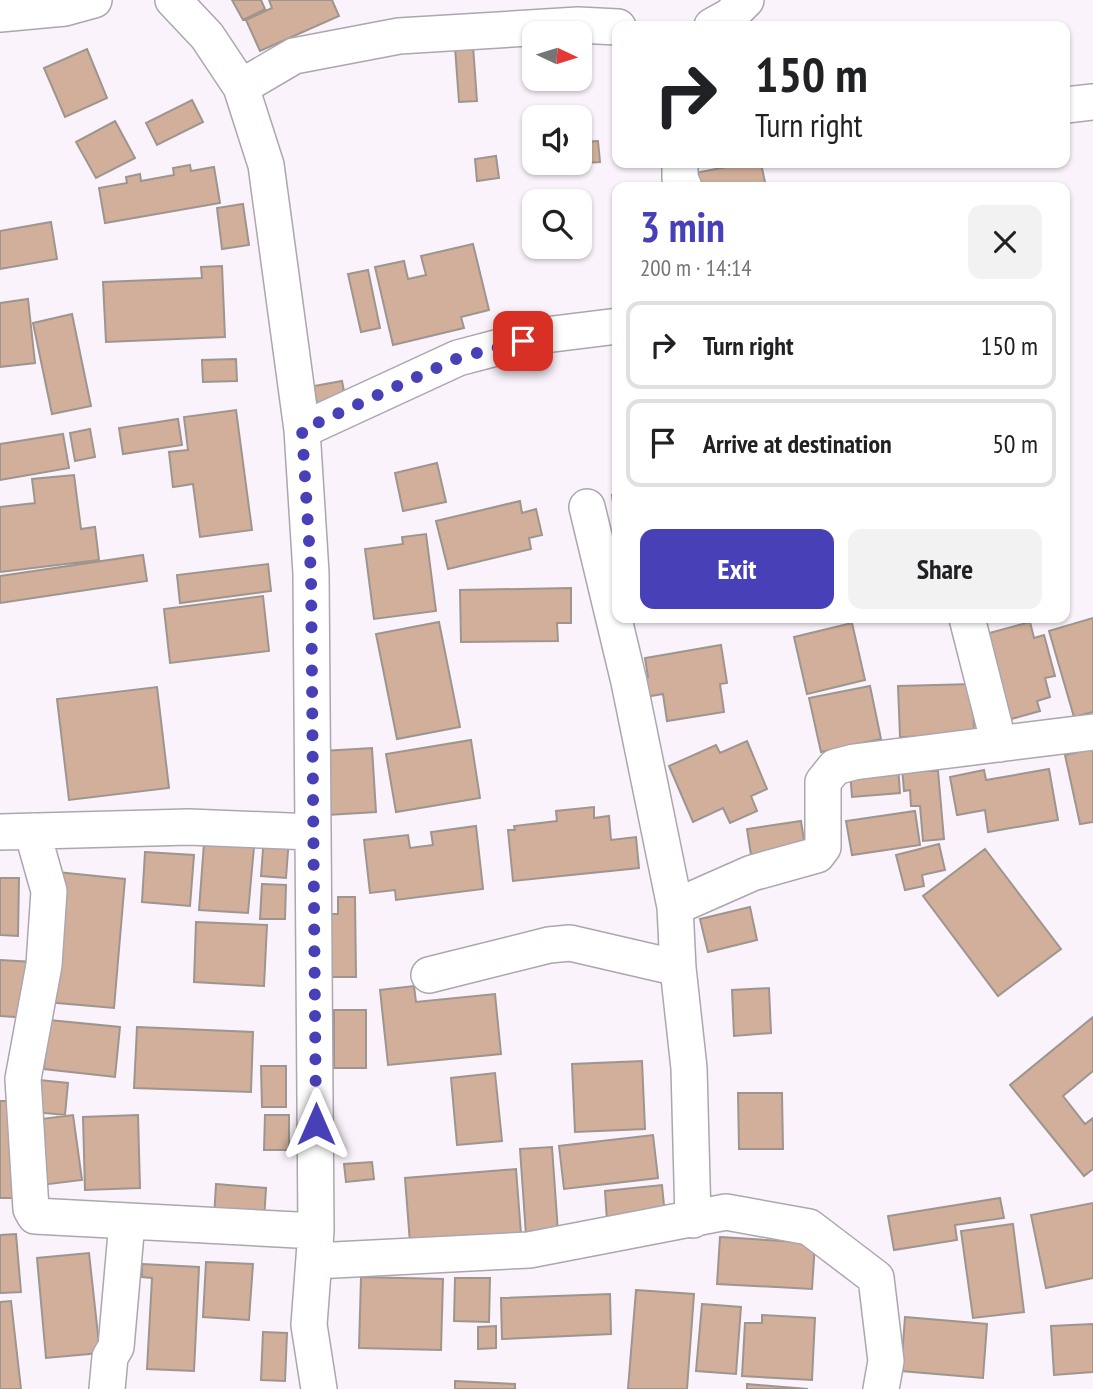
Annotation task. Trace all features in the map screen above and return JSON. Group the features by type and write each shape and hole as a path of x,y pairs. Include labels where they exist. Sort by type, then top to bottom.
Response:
{"street":[{"path":"0,13 65,8 94,0"},
{"path":"173,0 207,36 241,87 266,165 302,430 311,573 316,1246 309,1325 319,1389"},
{"path":"721,21 746,0"},
{"path":"241,87 294,56 399,36 578,25 612,27"},
{"path":"1070,105 1093,102"},
{"path":"302,430 458,358 545,335 612,327"},
{"path":"587,507 612,611"},
{"path":"615,623 675,907 678,968 689,1068 693,1220"},
{"path":"968,623 999,744"},
{"path":"675,907 752,873 817,855 823,847 823,782 835,767 853,762 1093,732"},
{"path":"313,832 189,827 16,831 49,891 44,965 23,1079 31,1209 35,1216 127,1222 316,1246 529,1250 726,1212 808,1227 876,1278 886,1361 881,1389"},
{"path":"429,975 549,945 570,943 678,968"},
{"path":"107,1389 110,1357 117,1347 127,1222"}],"building":[{"path":"232,0 261,0 265,9 243,20"},
{"path":"269,0 332,0 339,16 260,51 246,20 272,8"},
{"path":"473,46 477,101 459,102 455,47"},
{"path":"87,49 107,98 65,117 44,68"},
{"path":"192,100 203,122 157,145 146,123"},
{"path":"115,121 135,158 96,178 76,142"},
{"path":"592,141 598,141 600,162 592,162"},
{"path":"496,156 499,178 477,181 475,159"},
{"path":"190,165 191,171 214,167 220,203 105,223 99,188 127,183 126,177 140,174 141,181 174,175 173,168"},
{"path":"721,168 762,168 765,182 697,182 695,173"},
{"path":"243,204 249,245 222,249 217,208"},
{"path":"51,222 57,259 0,269 0,231"},
{"path":"473,244 489,310 461,317 464,328 393,345 375,267 404,261 408,279 426,275 421,256"},
{"path":"222,266 225,337 106,342 103,282 202,278 201,267"},
{"path":"368,270 380,328 361,332 348,274"},
{"path":"28,299 35,363 0,367 0,303"},
{"path":"72,314 91,406 52,414 33,323"},
{"path":"236,359 237,381 203,382 202,360"},
{"path":"342,381 347,407 318,412 314,386"},
{"path":"236,410 252,530 200,537 193,484 173,487 169,452 188,450 184,417"},
{"path":"178,419 182,445 123,454 119,428"},
{"path":"90,429 95,457 75,461 70,433"},
{"path":"63,434 69,468 0,480 0,444"},
{"path":"437,463 446,502 403,511 395,473"},
{"path":"74,475 81,529 95,527 99,560 0,572 0,507 35,503 32,479"},
{"path":"520,501 522,513 536,509 542,535 529,538 531,549 448,569 436,521"},
{"path":"426,534 436,611 374,619 365,549 403,544 402,537"},
{"path":"143,555 147,581 0,603 0,576"},
{"path":"268,564 271,591 180,603 177,575"},
{"path":"571,588 571,623 557,623 558,641 461,642 460,590"},
{"path":"263,596 269,651 170,663 164,609"},
{"path":"1093,618 1093,712 1074,717 1049,631"},
{"path":"439,622 460,727 397,739 376,634"},
{"path":"852,623 865,680 807,694 794,637"},
{"path":"1030,623 1034,638 1044,635 1055,676 1045,678 1050,697 1037,701 1040,711 1004,721 982,635"},
{"path":"721,645 727,683 720,684 724,712 667,721 663,694 645,697 642,677 648,677 645,658"},
{"path":"973,684 974,735 900,737 898,686"},
{"path":"870,686 881,739 821,752 809,698"},
{"path":"157,687 169,788 69,800 57,699"},
{"path":"471,740 480,798 396,812 386,754"},
{"path":"747,741 767,789 751,796 757,811 730,823 723,808 693,822 669,766 716,745 720,753"},
{"path":"372,748 376,812 328,815 323,751"},
{"path":"1093,749 1093,822 1080,824 1065,755"},
{"path":"925,765 926,771 938,771 944,839 923,841 920,806 911,806 910,790 904,791 902,767"},
{"path":"898,766 900,793 852,797 850,771"},
{"path":"1049,769 1058,820 988,832 985,810 957,815 950,777 984,770 986,780"},
{"path":"594,807 594,818 609,816 611,840 636,837 639,868 513,881 508,830 515,830 514,826 557,821 556,811"},
{"path":"915,811 920,845 852,855 846,821"},
{"path":"801,821 805,847 751,855 747,829"},
{"path":"476,826 483,889 396,900 395,890 370,893 364,840 408,835 410,848 433,845 431,832"},
{"path":"264,836 289,838 286,878 261,876"},
{"path":"204,843 254,847 248,913 199,910"},
{"path":"939,844 945,870 922,875 924,886 905,890 896,855"},
{"path":"985,849 1061,949 998,996 923,896"},
{"path":"145,852 194,855 190,906 142,902"},
{"path":"57,872 125,879 114,1008 46,1002"},
{"path":"0,878 19,878 18,936 0,935"},
{"path":"262,884 286,885 285,919 260,919"},
{"path":"338,897 355,897 356,977 330,977 329,914 338,914"},
{"path":"750,907 757,940 708,952 700,919"},
{"path":"196,922 267,925 264,986 194,982"},
{"path":"0,960 34,962 30,1018 0,1016"},
{"path":"414,986 416,1002 495,994 501,1054 388,1065 380,990"},
{"path":"769,988 771,1033 734,1036 732,990"},
{"path":"334,1010 366,1010 366,1068 334,1068"},
{"path":"1093,1017 1093,1071 1063,1096 1085,1124 1093,1118 1093,1169 1084,1176 1010,1085"},
{"path":"49,1020 120,1027 115,1077 44,1069"},
{"path":"137,1027 253,1032 251,1092 134,1088"},
{"path":"642,1061 645,1129 575,1132 572,1064"},
{"path":"261,1066 286,1066 286,1107 262,1107"},
{"path":"495,1073 502,1141 457,1145 451,1078"},
{"path":"39,1080 68,1083 65,1115 35,1112"},
{"path":"738,1093 782,1093 783,1149 739,1149"},
{"path":"0,1101 15,1101 16,1198 0,1198"},
{"path":"73,1115 82,1180 41,1185 33,1120"},
{"path":"138,1115 140,1188 85,1190 83,1117"},
{"path":"265,1115 289,1115 289,1150 264,1150"},
{"path":"653,1135 658,1178 564,1189 559,1146"},
{"path":"552,1147 558,1232 526,1235 520,1149"},
{"path":"372,1162 374,1179 346,1182 344,1164"},
{"path":"516,1169 521,1234 410,1243 405,1178"},
{"path":"216,1184 266,1188 264,1221 214,1218"},
{"path":"662,1185 665,1216 607,1221 605,1191"},
{"path":"1000,1198 1004,1218 955,1225 957,1240 894,1250 888,1216"},
{"path":"1093,1203 1093,1278 1046,1288 1031,1215"},
{"path":"1013,1224 1024,1312 973,1318 961,1231"},
{"path":"16,1234 21,1292 0,1293 0,1235"},
{"path":"720,1237 815,1243 812,1289 717,1284"},
{"path":"89,1253 100,1353 46,1358 37,1258"},
{"path":"206,1262 253,1264 249,1320 203,1317"},
{"path":"142,1264 199,1267 194,1371 147,1369 152,1278 142,1277"},
{"path":"361,1277 443,1279 441,1350 359,1348"},
{"path":"455,1278 490,1278 489,1322 454,1321"},
{"path":"636,1290 694,1294 687,1389 628,1389"},
{"path":"610,1294 611,1334 502,1339 501,1298"},
{"path":"11,1301 21,1389 0,1389 0,1302"},
{"path":"702,1304 741,1307 736,1374 696,1371"},
{"path":"762,1315 815,1318 812,1380 742,1376 745,1323 762,1323"},
{"path":"905,1317 987,1324 983,1378 901,1371"},
{"path":"1093,1324 1093,1372 1054,1375 1051,1326"},
{"path":"496,1326 496,1348 478,1349 478,1327"},
{"path":"263,1332 287,1333 285,1381 261,1380"},
{"path":"455,1381 515,1384 515,1389 455,1389"},
{"path":"747,1384 808,1389 747,1389"}],"route":[{"path":"316,1124 311,573 302,430 458,358 523,341"}]}
